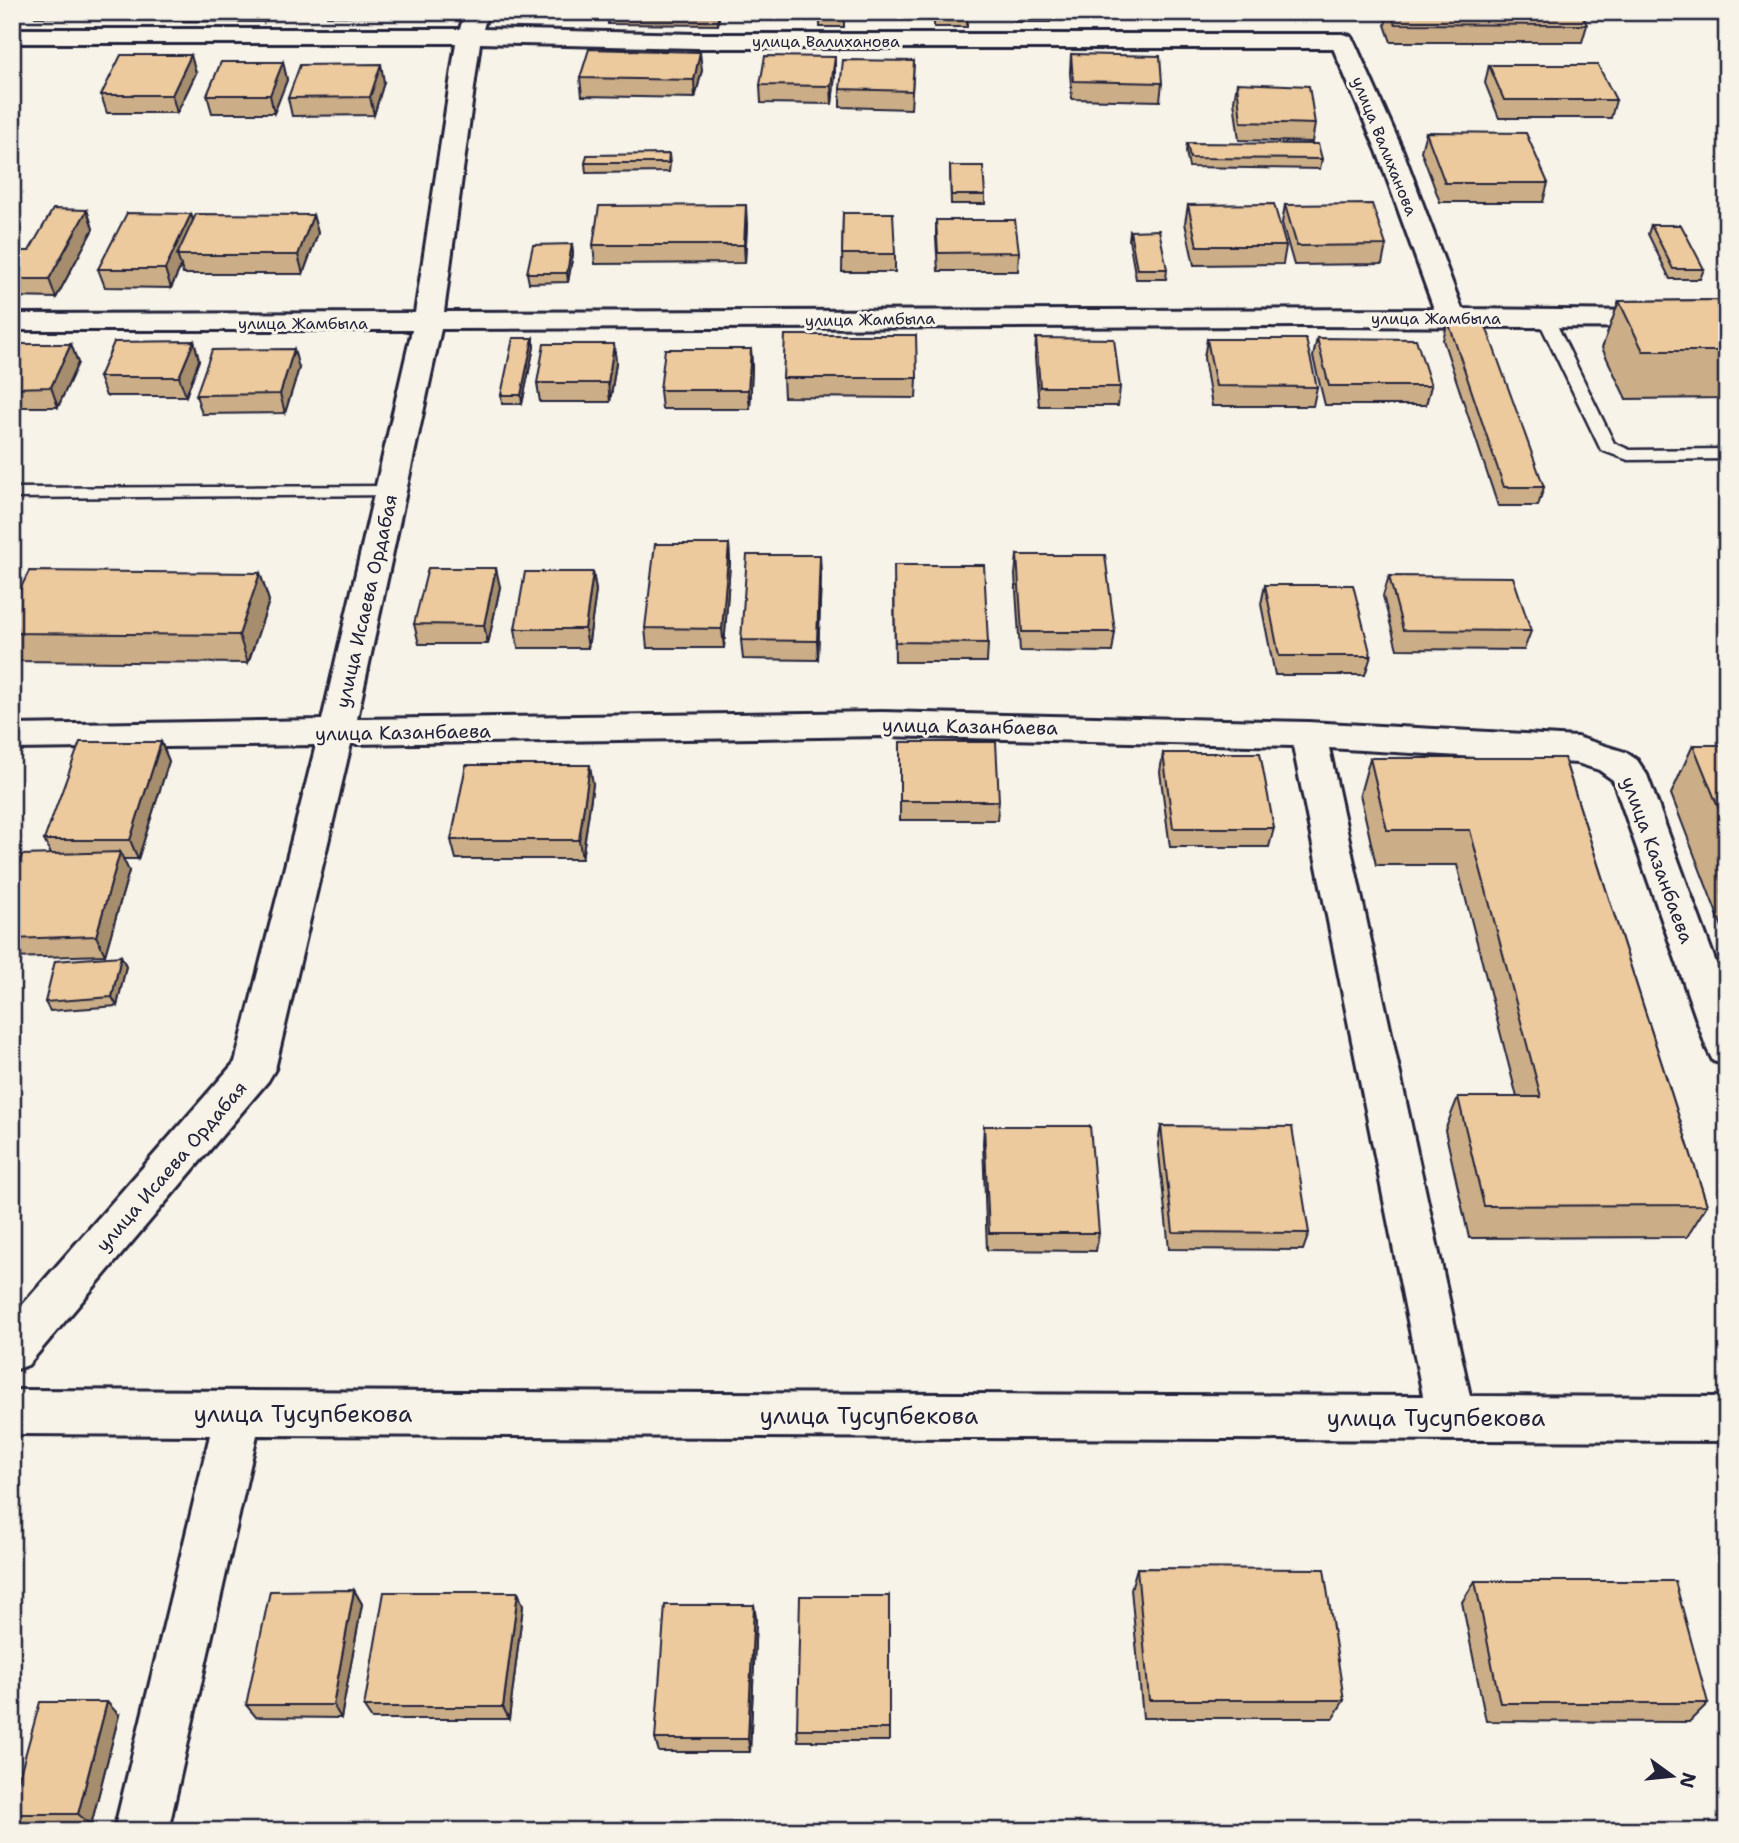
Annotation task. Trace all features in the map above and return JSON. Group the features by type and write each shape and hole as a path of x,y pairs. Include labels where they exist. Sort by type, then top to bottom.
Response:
{"street":[{"name":"улица Валиханова","path":"12,36 473,24 696,41 1342,41 1390,151 1451,318"},
{"name":"улица Исаева Ордабая","path":"12,1350 254,1069 336,734 428,323 473,24"},
{"name":"улица Жамбыла","path":"12,322 428,323 995,317 1545,317 1727,320"},
{"name":"улица Казанбаева","path":"12,737 882,724 1308,734 1577,750 1598,754 1622,766 1629,775 1727,1049"},
{"path":"1308,734 1451,1418"},
{"name":"улица Тусупбекова","path":"12,1412 1727,1419"},
{"path":"141,1831 238,1414"}],"lane":[{"path":"1545,317 1607,446 1628,455 1727,454"},
{"path":"12,493 390,491"}],"building":[{"path":"820,12 844,12 844,18 820,18"},
{"path":"934,12 967,12 967,18 934,18"},
{"path":"1390,12 1581,12 1587,25 1395,24"},
{"path":"589,49 700,52 694,80 580,78"},
{"path":"1071,54 1160,56 1162,83 1073,81"},
{"path":"121,55 191,55 172,95 101,95"},
{"path":"765,56 835,57 831,86 760,85"},
{"path":"843,60 914,61 912,91 840,89"},
{"path":"221,62 283,62 270,95 207,95"},
{"path":"381,64 370,97 288,98 300,65"},
{"path":"1489,65 1598,65 1616,100 1504,100"},
{"path":"1237,83 1309,86 1315,124 1241,122"},
{"path":"1426,132 1526,133 1548,183 1445,183"},
{"path":"1187,143 1318,144 1322,159 1190,158"},
{"path":"669,154 668,163 585,163 587,155"},
{"path":"950,166 983,166 985,195 951,195"},
{"path":"1274,204 1286,246 1197,246 1188,205"},
{"path":"1372,204 1386,245 1297,246 1285,205"},
{"path":"746,205 744,245 593,245 599,206"},
{"path":"53,209 87,210 49,279 12,279 12,251 29,251"},
{"path":"127,213 191,214 165,269 98,269"},
{"path":"843,213 893,213 895,254 842,254"},
{"path":"196,214 313,215 298,255 177,255"},
{"path":"936,220 1015,220 1019,252 938,253"},
{"path":"1651,225 1681,225 1704,269 1673,269"},
{"path":"1159,230 1167,269 1137,269 1130,231"},
{"path":"572,244 567,273 527,273 533,245"},
{"path":"1727,300 1727,351 1643,351 1619,301"},
{"path":"1448,321 1484,321 1544,487 1504,487"},
{"path":"785,335 916,335 917,378 783,378"},
{"path":"513,338 533,338 521,395 501,395"},
{"path":"1036,338 1114,339 1120,387 1040,387"},
{"path":"1317,338 1416,339 1431,386 1329,386"},
{"path":"1207,339 1306,339 1317,387 1216,386"},
{"path":"194,341 179,377 99,377 114,342"},
{"path":"12,344 71,344 51,387 12,388"},
{"path":"544,344 614,344 608,383 537,383"},
{"path":"294,349 280,394 196,395 212,350"},
{"path":"665,349 751,349 748,390 660,390"},
{"path":"655,544 729,544 722,629 645,628"},
{"path":"747,555 820,555 817,641 741,640"},
{"path":"1017,555 1105,555 1115,632 1022,632"},
{"path":"894,565 984,565 988,643 895,642"},
{"path":"428,568 496,568 484,625 414,624"},
{"path":"29,571 260,573 239,635 12,633 12,606"},
{"path":"525,572 593,572 585,629 515,629"},
{"path":"1389,576 1513,577 1531,631 1403,630"},
{"path":"1265,585 1353,585 1371,656 1279,656"},
{"path":"80,742 161,742 130,840 44,840"},
{"path":"900,742 996,742 999,801 900,801"},
{"path":"1693,745 1727,745 1727,829"},
{"path":"1163,753 1260,753 1274,828 1173,828"},
{"path":"1370,758 1564,758 1707,1205 1484,1206 1458,1097 1541,1097 1470,830 1387,830"},
{"path":"466,765 590,765 579,840 451,840"},
{"path":"120,852 96,936 12,939 12,884 22,855"},
{"path":"121,956 112,997 45,1002 55,961"},
{"path":"984,1126 1090,1126 1099,1233 989,1233"},
{"path":"1161,1126 1292,1127 1309,1233 1173,1232"},
{"path":"1137,1568 1324,1569 1344,1700 1149,1700"},
{"path":"1475,1581 1675,1581 1708,1703 1500,1703"},
{"path":"354,1590 333,1705 246,1705 270,1591"},
{"path":"384,1592 518,1592 503,1707 364,1707"},
{"path":"800,1596 889,1596 889,1729 797,1729"},
{"path":"665,1605 754,1605 748,1739 655,1739"},
{"path":"40,1702 107,1702 78,1814 12,1814 12,1803"}]}
